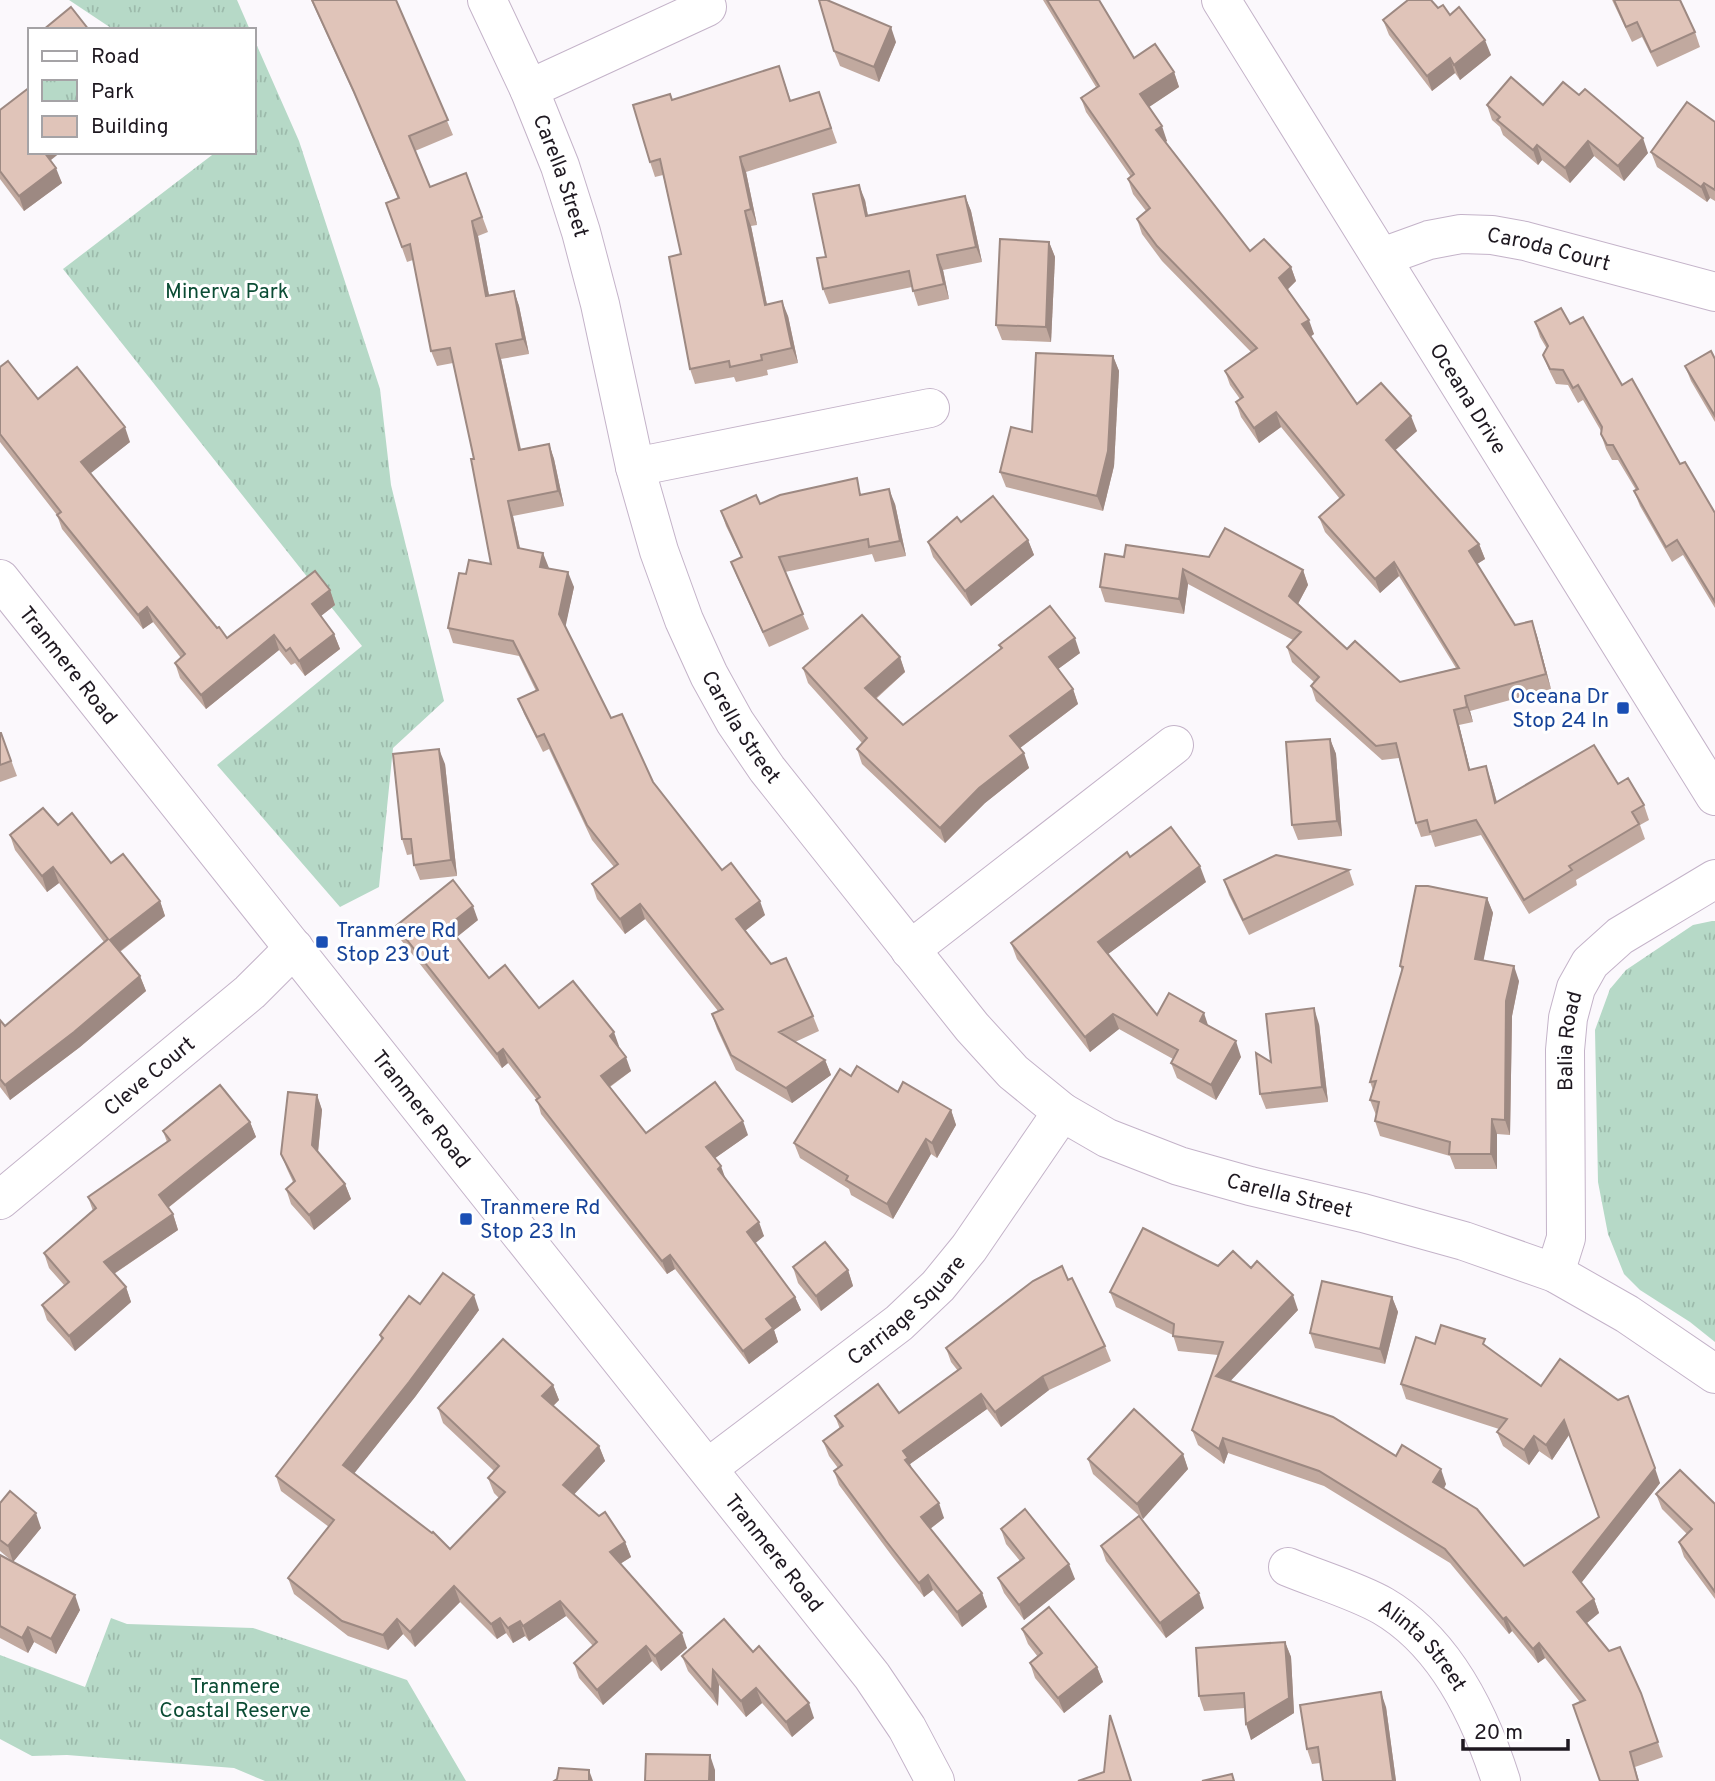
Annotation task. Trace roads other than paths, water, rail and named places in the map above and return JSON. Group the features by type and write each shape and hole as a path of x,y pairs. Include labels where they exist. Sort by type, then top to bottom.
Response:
{"street":[{"name":"Carella Street","path":"487,0 529,89 560,166 600,304 635,467 659,551 684,620 709,675 735,722 767,769 972,1027 1013,1072 1062,1112 1107,1138 1180,1166 1401,1223 1464,1241 1555,1273 1627,1314 1715,1374"},
{"name":"Oceana Drive","path":"1221,0 1715,796"},
{"name":"Carella Street","path":"529,89 707,7"},
{"name":"Caroda Court","path":"1382,257 1429,240 1461,234 1492,235 1524,241 1715,292"},
{"path":"635,467 930,408"},
{"name":"Tranmere Road","path":"0,579 872,1675 907,1728 935,1781"},
{"path":"910,950 1174,745"},
{"name":"Balia Road","path":"1555,1273 1566,1238 1565,1051 1568,1018 1576,988 1590,963 1620,936 1715,879"},
{"name":"Cleve Court","path":"0,1200 250,992 294,948"},
{"name":"Carriage Square","path":"708,1468 899,1323 938,1286 969,1248 1062,1112"},
{"name":"Alinta Street","path":"1288,1567 1383,1606 1415,1630 1446,1666 1467,1699 1484,1735 1500,1781"}],"place":[{"name":"Oceana Dr Stop 24 In","path":"1623,708"},
{"name":"Tranmere Rd Stop 23 Out","path":"322,942"},
{"name":"Tranmere Rd Stop 23 In","path":"466,1219"}],"park label":[{"name":"Minerva Park","path":"227,291"},
{"name":"Tranmere Coastal Reserve","path":"235,1698"}]}
